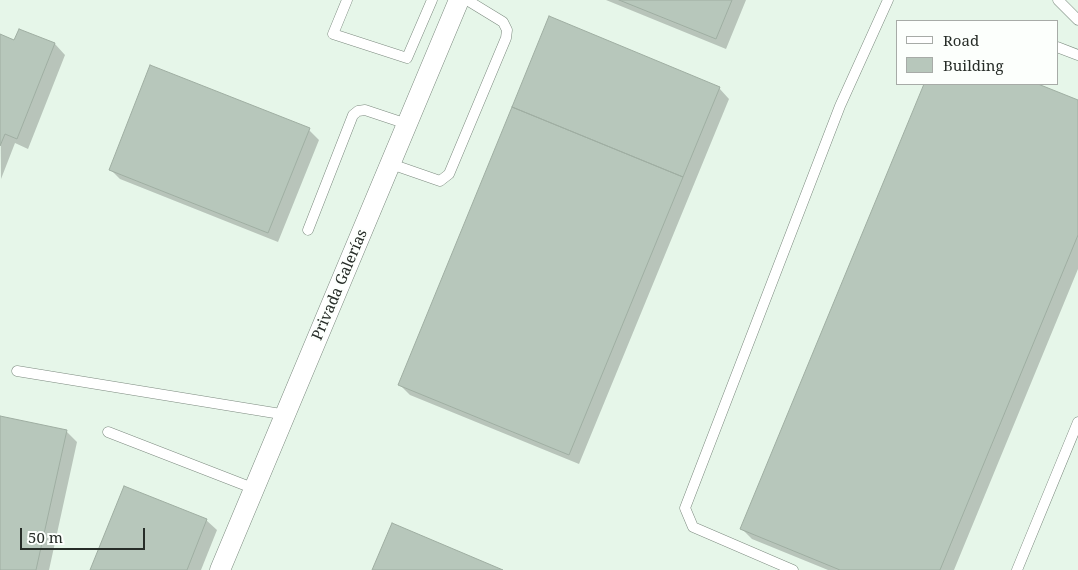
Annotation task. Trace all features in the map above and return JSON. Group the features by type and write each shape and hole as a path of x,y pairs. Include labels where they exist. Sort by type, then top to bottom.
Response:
{"street":[{"name":"Privada Galerías","path":"220,570 459,0"}],"lane":[{"path":"347,0 333,34 407,58 432,0"},
{"path":"391,164 440,181 449,174 506,38 507,30 503,22 468,0"},
{"path":"793,570 693,527 685,508 840,106 888,0"},
{"path":"1058,0 1078,20"},
{"path":"1058,47 1078,54"},
{"path":"308,230 353,115 358,110 365,110 407,124"},
{"path":"18,371 286,415"},
{"path":"1017,570 1078,422"},
{"path":"108,432 255,488"}],"building":[{"path":"619,0 732,0 716,39"},
{"path":"549,16 720,87 683,177 512,107"},
{"path":"19,29 55,43 17,139 5,134 0,146 0,34 14,40"},
{"path":"150,65 310,128 268,233 109,170"},
{"path":"924,85 1040,85 1078,100 1078,235 940,570 840,570 740,529"},
{"path":"512,107 683,177 569,455 398,385"},
{"path":"0,416 67,430 36,570 0,570"},
{"path":"124,486 207,519 187,570 90,570"},
{"path":"392,523 503,570 372,570"}]}
